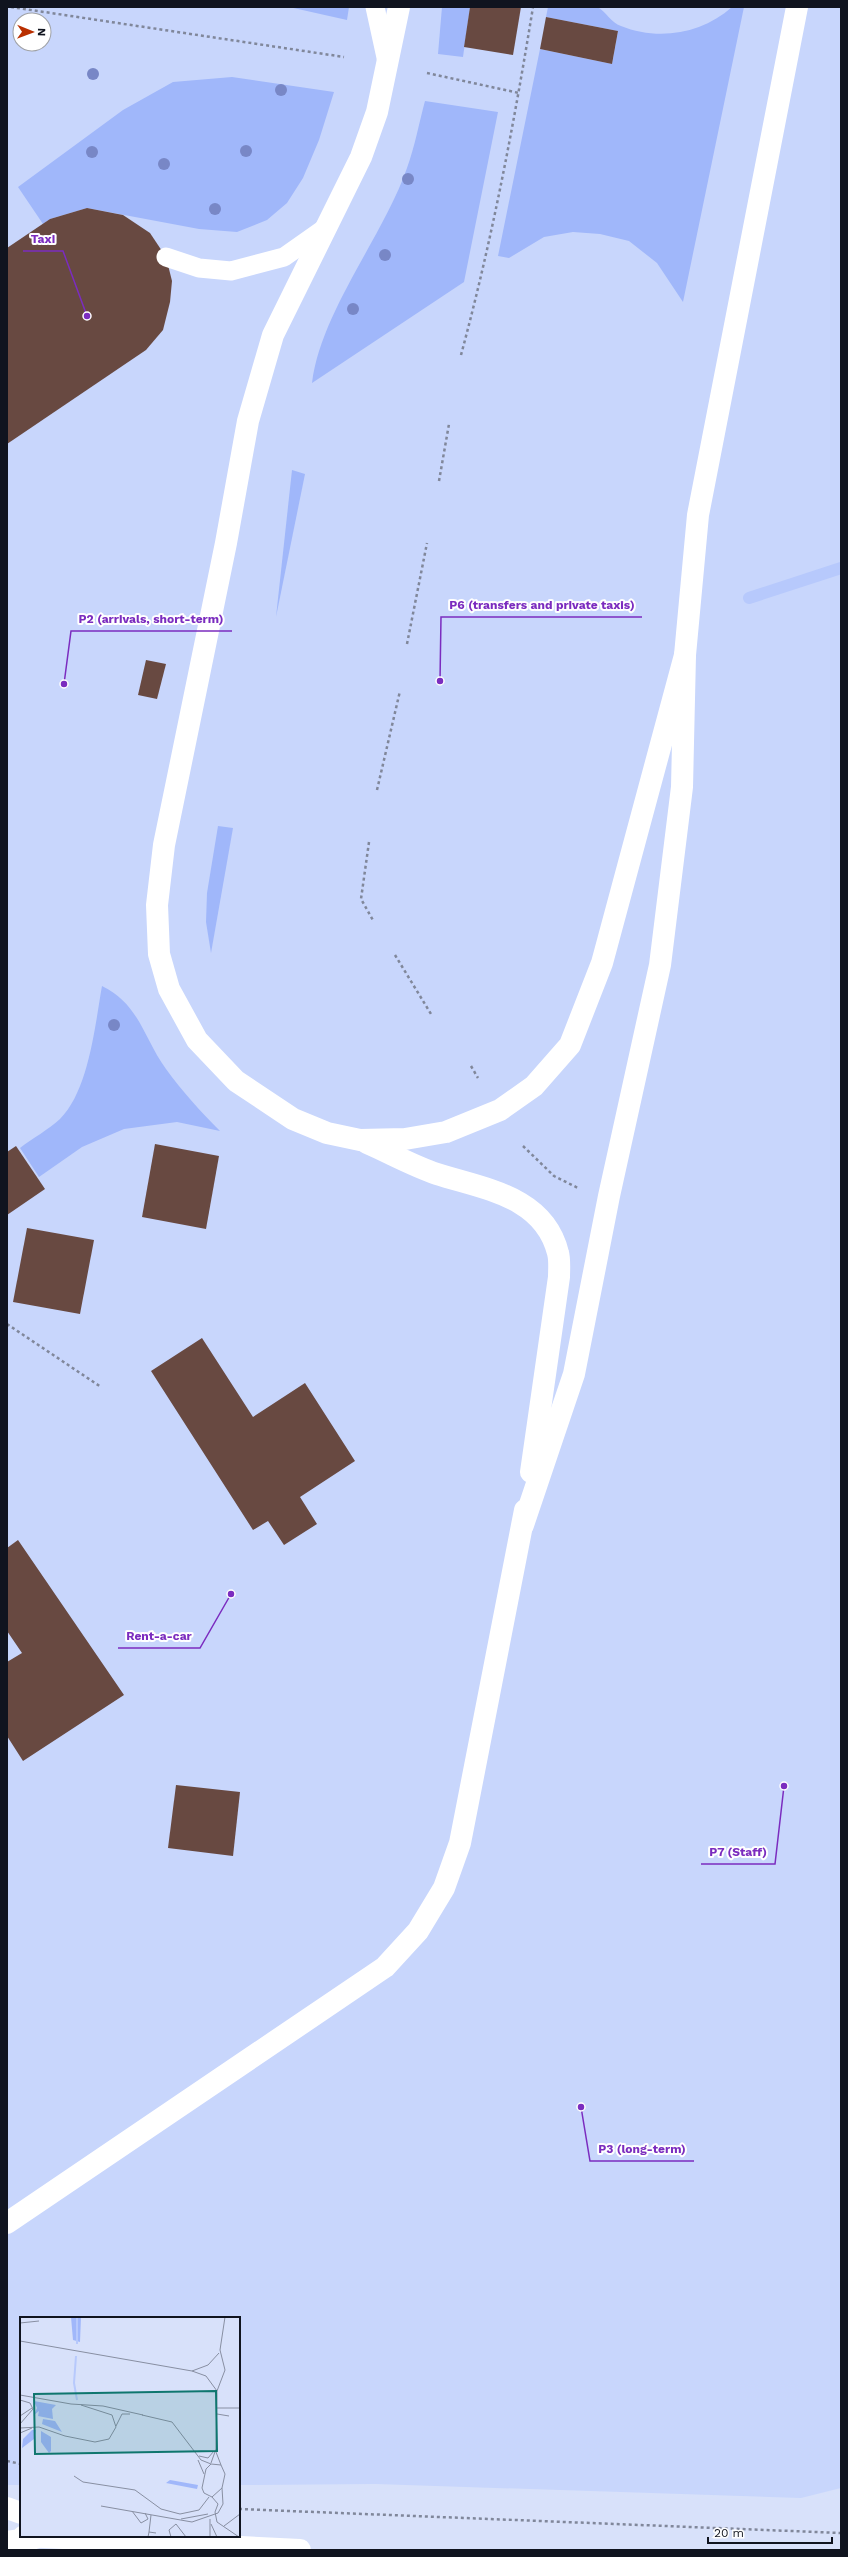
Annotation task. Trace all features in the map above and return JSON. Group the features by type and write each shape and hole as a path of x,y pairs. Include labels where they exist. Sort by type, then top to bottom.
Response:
{"street":[{"path":"7,2223 386,1968 418,1931 444,1888 460,1843 523,1525 559,1277 558,1253 547,1226 528,1207 496,1191 436,1174 360,1140 327,1133 293,1119 236,1080 197,1040 169,989 159,954 157,905 164,845 224,551 248,421 273,335 361,157 377,112 388,65 398,7"},
{"path":"523,1525 574,1374 611,1189 660,965 682,787 685,655 698,515 797,7"},
{"path":"360,1140 405,1139 446,1132 500,1110 534,1086 570,1045 602,963 685,655"},
{"path":"7,2508 20,2513"},
{"path":"7,2533 20,2535"},
{"path":"7,2542 23,2537"},
{"path":"64,2537 300,2550"}],"lane":[{"path":"375,7 388,65"},
{"path":"166,256 199,268 231,271 284,257 328,226"}],"path":[{"path":"11,7 344,57"},
{"path":"461,355 481,278 519,93 533,7"},
{"path":"427,73 519,93"},
{"path":"439,481 449,424"},
{"path":"407,644 427,543"},
{"path":"377,790 400,691"},
{"path":"370,842 361,899 374,922"},
{"path":"395,955 431,1014"},
{"path":"471,1066 478,1078"},
{"path":"523,1146 554,1176 579,1189"},
{"path":"7,1324 101,1386"},
{"path":"7,2461 20,2464"},
{"path":"240,2509 841,2533"}],"shaded area":[{"path":"593,6 603,11 614,22 621,26 635,31 664,34 693,29 720,16 732,7 744,7 683,302 657,263 629,241 600,234 573,232 544,237 509,258 498,256 540,49 612,64 618,31 546,17 548,7"},
{"path":"7,7 841,7 841,2488 801,2498 376,2484 240,2485 240,2317 20,2317 20,2485 7,2485"},
{"path":"289,7 349,7 347,20"},
{"path":"442,7 470,7 463,57 438,54"},
{"path":"232,77 334,92 319,140 303,178 287,203 267,220 237,232 199,229 87,208 50,219 43,224 18,187 123,110 173,82"},
{"path":"425,101 498,112 464,282 312,383 318,356 327,329 354,274 383,221 407,168 415,143"},
{"path":"292,470 305,474 276,617"},
{"path":"218,826 233,828 211,953 206,922 207,893"},
{"path":"102,986 125,1002 140,1023 166,1069 205,1116 220,1131 177,1122 124,1129 82,1147 39,1177 20,1148 51,1127 70,1107 78,1091 89,1056"}],"building":[{"path":"470,7 521,7 513,55 464,47"},
{"path":"546,17 618,31 612,64 540,49"},
{"path":"87,208 123,215 150,233 166,257 172,281 170,302 163,330 146,350 7,444 7,248 50,219"},
{"path":"146,660 166,664 157,699 138,695"},
{"path":"155,1144 219,1156 206,1229 142,1217"},
{"path":"16,1146 45,1189 7,1215 7,1152"},
{"path":"27,1228 94,1240 80,1314 13,1302"},
{"path":"202,1338 253,1417 305,1383 355,1461 300,1497 317,1524 284,1545 268,1521 253,1530 151,1371"},
{"path":"18,1540 124,1695 23,1761 7,1736 7,1662 22,1653 7,1631 7,1548"},
{"path":"176,1785 240,1792 233,1856 168,1848"}],"waterway":[{"path":"749,598 841,568"}],"place":[{"name":"Taxi","path":"87,316"},
{"name":"P6 (transfers and private taxis)","path":"440,681"},
{"name":"P2 (arrivals, short-term)","path":"64,684"},
{"name":"Rent-a-car","path":"231,1594"},
{"name":"P7 (Staff)","path":"784,1786"},
{"name":"P3 (long-term)","path":"581,2107"}]}
